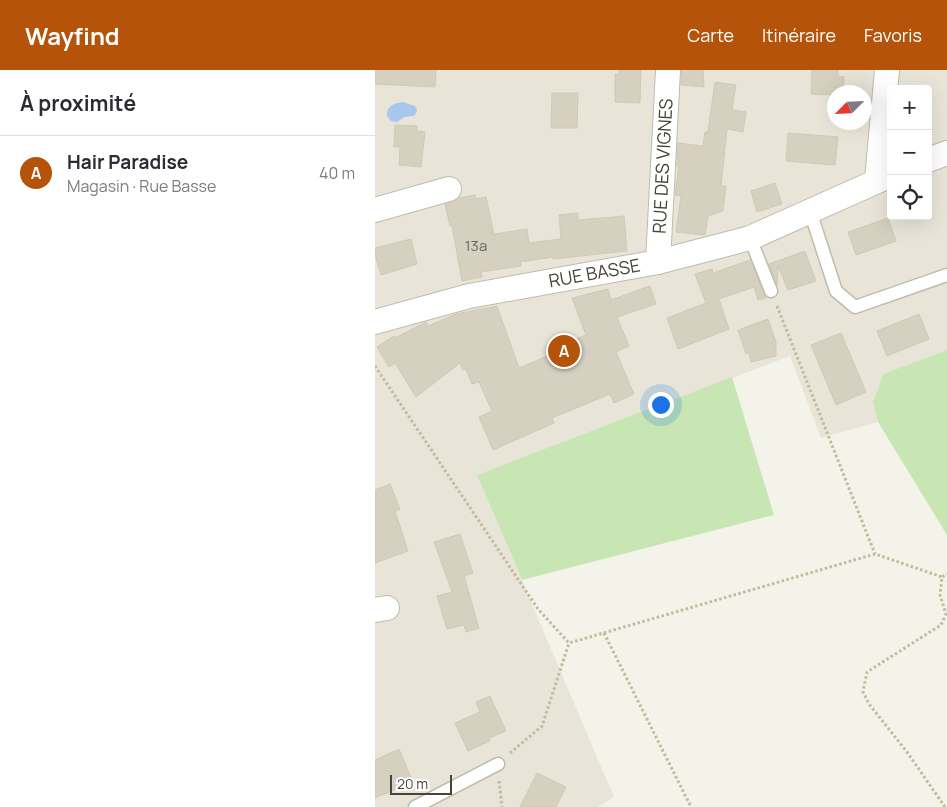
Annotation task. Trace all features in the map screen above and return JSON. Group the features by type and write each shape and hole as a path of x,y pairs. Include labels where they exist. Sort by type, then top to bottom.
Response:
{"street":[{"name":"RUE DES VIGNES","path":"658,262 668,70"},
{"path":"884,178 887,70"},
{"path":"932,159 947,153"},
{"name":"RUE BASSE","path":"375,322 469,296 658,262 750,238 884,178"},
{"path":"375,210 449,189"}],"lane":[{"path":"810,211 837,291 855,307 947,275"},
{"path":"750,238 771,291"},
{"path":"415,807 497,764"}],"path":[{"path":"771,291 875,554"},
{"path":"375,366 538,609 569,643"},
{"path":"569,643 875,554 943,577"},
{"path":"945,807 907,752 869,704 863,692 867,672 941,625 946,614 940,595 943,577 947,574"},
{"path":"604,633 691,807"},
{"path":"502,807 497,764 543,726 569,643"}],"shaded area":[{"path":"375,70 947,70 947,350 883,374 873,402 878,422 821,438 790,356 477,475 614,797 598,807 375,807"}],"green space":[{"path":"947,350 947,535 878,422 873,402 883,374"},
{"path":"732,377 774,515 522,580 477,475"}],"water":[{"path":"403,102 415,106 417,110 415,115 402,118 397,122 391,121 387,116 389,107"}],"building":[{"path":"375,70 436,70 435,87 375,84"},
{"path":"619,70 641,70 640,103 615,102 615,74 619,74"},
{"path":"682,70 703,70 704,87 681,85"},
{"path":"812,70 838,70 838,76 844,77 843,85 827,85 827,95 811,94"},
{"path":"715,82 736,85 732,110 746,112 743,132 727,129 721,186 726,186 723,211 708,216 705,235 676,232 681,196 675,195 679,166 677,166 678,143 703,146 705,132 708,132"},
{"path":"552,93 578,93 577,128 551,128"},
{"path":"395,125 417,126 417,131 425,132 421,167 399,165 400,147 394,147"},
{"path":"788,133 838,137 835,165 786,161"},
{"path":"775,183 782,204 757,212 751,191"},
{"path":"475,195 476,199 486,197 494,234 527,229 529,243 561,239 559,215 578,213 578,220 624,216 627,251 553,259 553,257 520,262 521,266 481,272 482,277 462,281 452,226 450,226 445,204 459,198"},
{"path":"887,218 896,241 856,255 848,232"},
{"path":"411,239 417,264 381,275 375,255 375,248"},
{"path":"805,251 816,281 788,290 778,266 777,285 769,264"},
{"path":"750,260 766,298 758,300 754,287 719,299 729,329 678,349 667,318 706,303 695,274 712,269 713,273"},
{"path":"650,286 656,304 617,317 629,346 616,352 634,394 614,403 610,394 552,418 554,423 493,450 479,417 492,411 479,382 472,384 466,369 463,370 460,363 416,397 395,363 389,367 377,347 394,336 395,338 426,322 428,326 456,314 497,306 519,368 552,354 550,349 586,335 572,298 608,289 611,300"},
{"path":"919,314 929,339 887,356 877,331"},
{"path":"768,319 776,342 776,356 751,362 749,353 746,354 738,330"},
{"path":"841,333 866,392 836,405 811,345"},
{"path":"390,484 400,509 395,511 408,551 375,563 375,490"},
{"path":"460,534 473,573 464,576 479,628 466,632 464,625 447,629 437,596 452,592 434,542"},
{"path":"490,696 506,731 489,738 490,741 468,751 455,723 480,712 476,702"},
{"path":"399,749 413,782 375,798 375,760"},
{"path":"537,773 566,787 556,807 520,807"}],"place":[{"name":"Hair Paradise","path":"564,351"}]}
